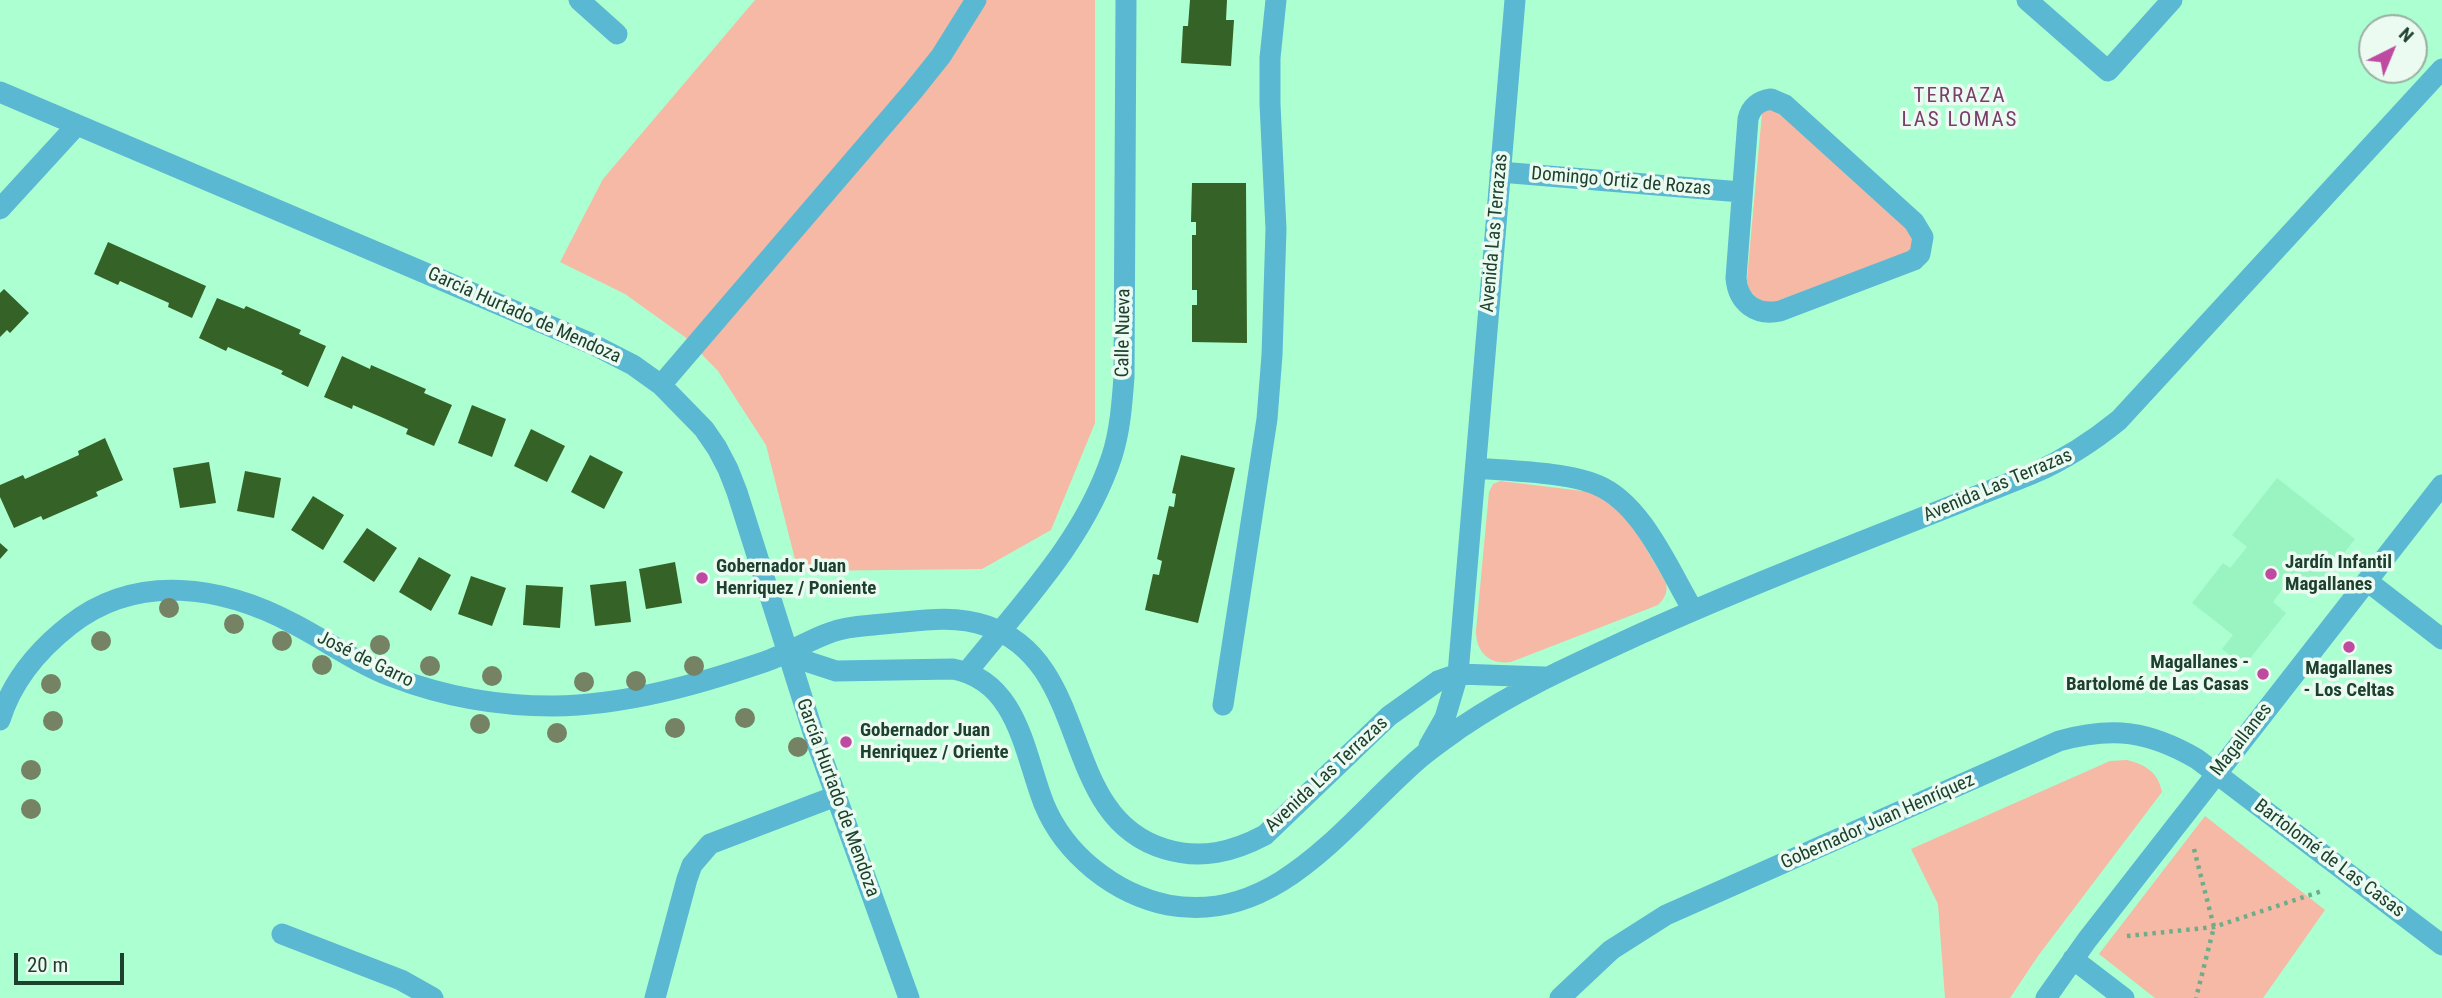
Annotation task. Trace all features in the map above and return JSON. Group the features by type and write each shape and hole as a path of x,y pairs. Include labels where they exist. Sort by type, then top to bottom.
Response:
{"street":[{"path":"579,0 617,34"},
{"path":"660,385 941,56 976,0"},
{"name":"Calle Nueva","path":"967,672 1066,551 1100,489 1113,454 1121,416 1124,363 1126,0"},
{"path":"1223,705 1266,419 1272,355 1276,229 1270,58 1276,0"},
{"name":"Avenida Las Terrazas","path":"1422,756 1445,718 1458,674 1515,0"},
{"path":"2027,0 2108,71 2172,0"},
{"name":"Avenida Las Terrazas","path":"967,672 990,685 1010,710 1045,806 1076,853 1097,872 1123,889 1167,905 1210,907 1237,902 1262,893 1310,860 1422,756 1494,706 1546,677 1693,610 2034,473 2092,442 2127,411 2442,69"},
{"name":"García Hurtado de Mendoza","path":"0,92 592,344 633,365 660,385 704,429 717,447 737,492 787,655 909,998"},
{"path":"1763,101 1779,101 1914,222 1923,237 1923,245 1920,254 1905,264 1780,311 1759,312 1742,299 1737,289 1741,192 1750,111 1763,101"},
{"path":"0,209 77,125"},
{"name":"Domingo Ortiz de Rozas","path":"1500,172 1741,192"},
{"path":"1476,468 1580,479 1614,493 1640,519 1693,610"},
{"name":"Magallanes","path":"2046,998 2087,940 2442,485"},
{"path":"2367,581 2442,639"},
{"name":"José de Garro","path":"0,720 15,685 31,662 63,631 108,603 163,589 191,590 246,602 298,625 387,675 430,691 472,701 514,705 579,704 642,696 684,687 787,655"},
{"name":"Avenida Las Terrazas","path":"787,655 817,638 845,628 951,619 1000,631 1017,640 1046,671 1066,711 1089,774 1110,811 1139,838 1156,847 1188,854 1221,853 1244,846 1265,835 1389,716 1438,681 1458,674 1546,677"},
{"path":"787,655 836,671 953,669 967,672"},
{"name":"Gobernador Juan Henríquez","path":"1560,998 1611,950 1666,915 2059,741 2108,731 2135,734 2181,750 2216,774"},
{"name":"Bartolomé de Las Casas","path":"2216,774 2442,945"},
{"path":"655,998 687,879 701,852 722,838 836,796"},
{"path":"282,934 401,980 433,998"},
{"path":"2073,959 2124,998"}],"path":[{"path":"2185,814 2214,927 2196,998"},
{"path":"2087,940 2214,927 2356,880"}],"shaded area":[{"path":"755,0 1095,0 1095,423 1051,530 982,569 798,571 766,445 718,371 685,337 625,294 560,262 603,179"},
{"path":"1768,109 1777,110 1911,233 1915,240 1909,252 1769,304 1754,295 1747,279 1762,113"},
{"name":"Jardín Infantil Magallanes","path":"2277,478 2355,539 2310,596 2289,580 2273,602 2286,613 2244,666 2222,649 2233,635 2192,603 2223,563 2230,568 2247,547 2232,535"},
{"path":"1500,481 1591,492 1626,514 1666,583 1662,600 1658,605 1511,662 1496,661 1485,656 1478,645 1476,631 1489,492 1493,484"},
{"path":"2127,760 2150,770 2158,779 2162,792 2038,956 2010,998 1945,998 1938,904 1911,849 2110,761"},
{"path":"2205,816 2325,910 2263,998 2155,998 2099,954"}],"building":[{"path":"1190,0 1227,0 1226,20 1234,20 1231,66 1181,63 1183,26 1188,26"},
{"path":"1192,183 1246,183 1247,343 1192,342 1192,305 1197,305 1197,290 1192,290 1192,235 1196,235 1196,222 1191,222"},
{"path":"108,242 206,286 192,318 168,307 169,303 120,281 118,285 94,274"},
{"path":"4,289 29,313 10,333 7,330 0,337 0,293"},
{"path":"217,298 244,309 246,306 301,330 299,334 326,346 308,387 281,374 283,371 228,347 226,351 199,338"},
{"path":"342,356 370,369 371,365 426,389 424,393 452,405 434,446 406,434 408,429 353,405 352,409 324,397"},
{"path":"472,405 506,419 492,457 458,443"},
{"path":"531,429 565,446 547,482 514,466"},
{"path":"105,438 123,480 96,492 98,496 43,520 41,516 14,528 0,497 0,485 23,475 25,479 79,455 78,451"},
{"path":"590,455 623,472 604,509 571,492"},
{"path":"1181,455 1235,468 1198,623 1145,610 1153,574 1159,575 1162,561 1157,559 1169,506 1174,507 1176,494 1172,493"},
{"path":"209,462 216,503 180,508 173,468"},
{"path":"245,471 281,478 274,518 237,511"},
{"path":"313,496 344,515 323,550 291,530"},
{"path":"367,528 397,548 374,582 343,562"},
{"path":"0,543 8,550 0,559"},
{"path":"419,557 451,575 431,611 399,592"},
{"path":"675,562 682,603 646,609 639,569"},
{"path":"471,576 506,588 492,626 458,614"},
{"path":"626,581 631,622 595,626 590,585"},
{"path":"526,585 563,587 560,628 523,625"}],"place":[{"name":"Jardín Infantil Magallanes","path":"2271,574"},
{"name":"Gobernador Juan Henriquez / Poniente","path":"702,578"},
{"name":"Magallanes - Los Celtas","path":"2349,647"},
{"name":"Magallanes - Bartolomé de Las Casas","path":"2263,674"},
{"name":"Gobernador Juan Henriquez / Oriente","path":"846,742"}],"district":[{"name":"TERRAZA LAS LOMAS","path":"1960,109"}]}
